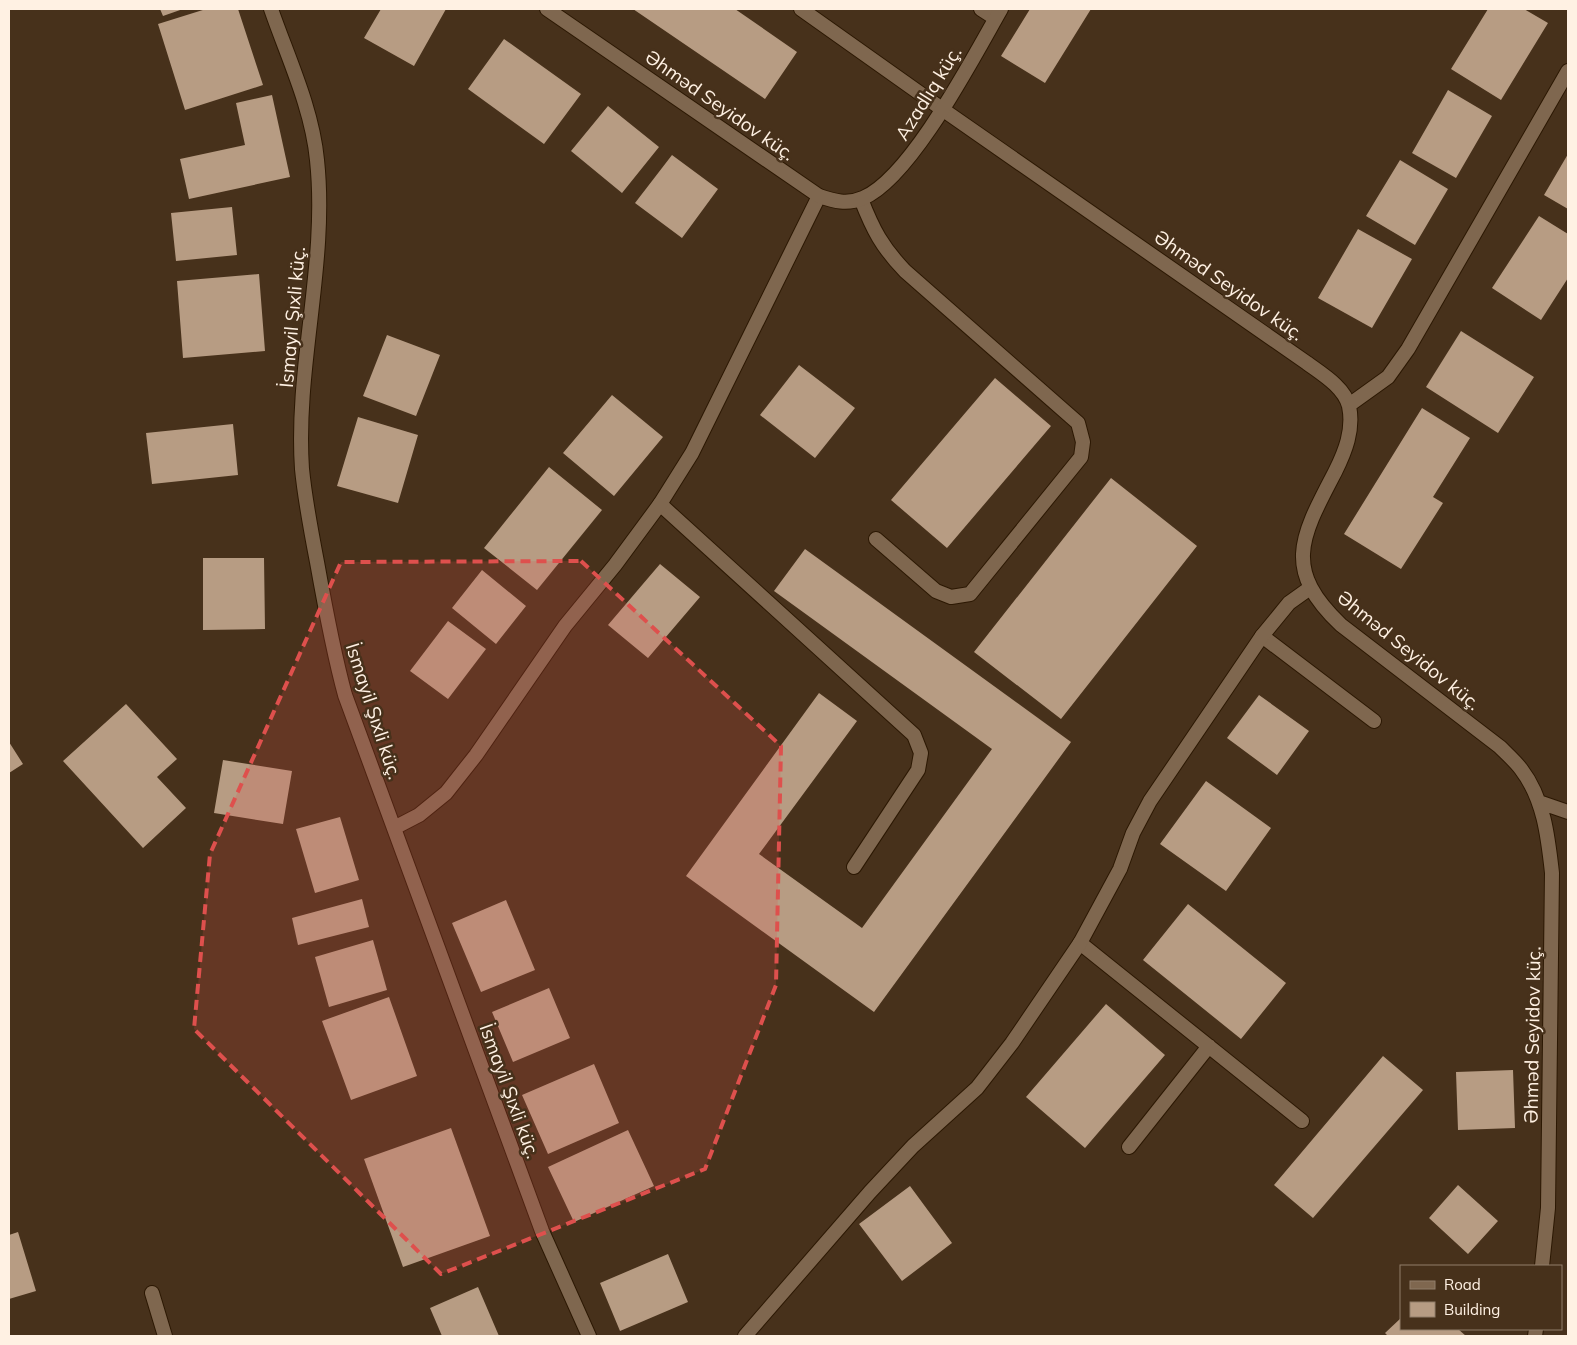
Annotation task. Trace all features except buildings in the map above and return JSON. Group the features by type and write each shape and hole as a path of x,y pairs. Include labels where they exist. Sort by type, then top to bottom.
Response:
{"street":[{"name":"İsmayil Şıxli küç.","path":"271,9 309,115 317,160 320,221 303,408 302,468 310,526 333,650 345,695 542,1231 589,1336"},
{"name":"Əhməd Seyidov küç.","path":"548,9 818,196 841,203 862,199 879,190"},
{"name":"Əhməd Seyidov küç.","path":"801,9 1307,363 1335,385 1349,405 1350,428 1345,452 1316,507 1306,538 1302,563 1310,588 1322,606 1342,624 1500,746 1522,770 1539,802 1548,836 1552,873 1548,1208 1542,1265"},
{"path":"981,9 998,14"},
{"name":"Azadlıq küç.","path":"879,190 909,160 942,109 998,14"},
{"path":"1349,405 1388,377 1408,349 1568,71"},
{"path":"394,828 419,815 446,793 476,755 565,626 615,565 660,504 692,453 818,196"},
{"path":"862,199 874,231 887,252 905,271 1078,423 1083,442 1081,457 970,594 951,596 936,591 876,539"},
{"path":"660,504 914,735 921,753 918,770 854,867"},
{"path":"745,1336 870,1192 913,1146 977,1088 1012,1044 1080,943 1120,869 1133,833 1150,801 1262,636 1289,603 1310,588"},
{"path":"1262,636 1374,721"},
{"path":"1539,802 1568,812"},
{"path":"1080,943 1302,1121"},
{"path":"1130,1147 1208,1046"},
{"path":"152,1293 165,1336"}],"highlighted area":[{"path":"581,561 781,746 776,985 705,1169 441,1274 194,1029 210,854 341,562"}]}
